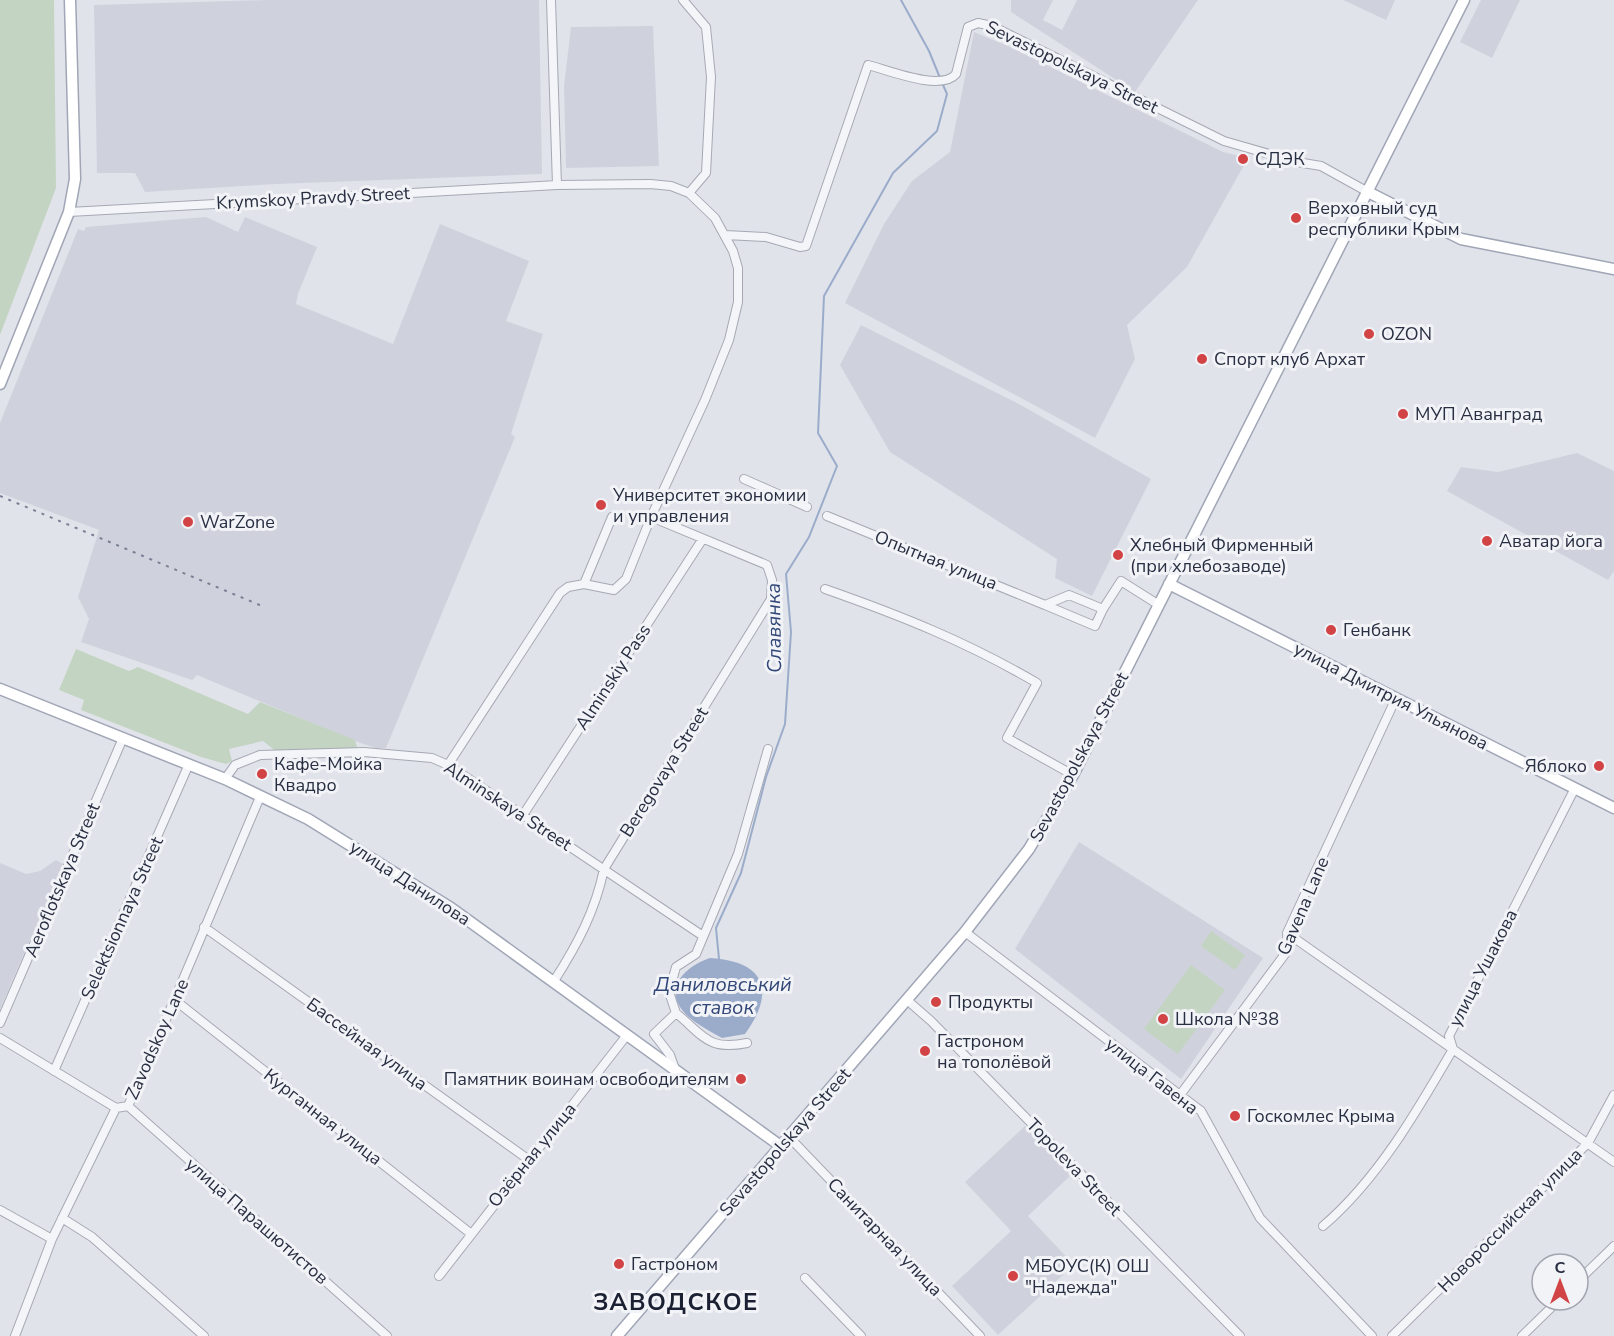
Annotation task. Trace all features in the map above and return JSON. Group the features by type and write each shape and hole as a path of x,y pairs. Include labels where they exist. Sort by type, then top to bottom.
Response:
{"main road":[{"path":"0,384 69,212 75,179 70,0"},
{"name":"Sevastopolskaya Street","path":"617,1336 790,1138 965,932 1029,849 1073,775 1464,0"},
{"path":"1368,192 1461,239 1614,269"},
{"name":"улица Дмитрия Ульянова","path":"1169,584 1614,808"},
{"name":"улица Данилова","path":"0,689 225,778 308,819 451,908 782,1147"}],"street":[{"path":"551,0 557,185"},
{"path":"448,765 561,593 568,587 584,584 614,590 621,586 705,400 729,340 738,302 738,268 726,235 715,218 689,193 706,174 711,77 706,27 683,0"},
{"name":"Sevastopolskaya Street","path":"726,235 766,237 800,247 806,246 868,65 927,81 952,78 958,68 966,31 973,24 978,23 992,26 1224,141 1297,162 1321,166 1368,192"},
{"name":"Krymskoy Pravdy Street","path":"69,212 557,185 650,184 671,186 689,193"},
{"path":"744,479 807,507"},
{"name":"Опытная улица","path":"827,516 1095,626 1121,581 1158,605"},
{"path":"584,584 612,517"},
{"path":"651,517 702,540"},
{"name":"Beregovaya Street","path":"554,981 583,934 596,903 604,870 771,599 772,580 767,565 702,540"},
{"name":"Alminskiy Pass","path":"523,815 702,540"},
{"path":"825,589 905,618 985,653 1037,683 1007,738 1073,775"},
{"path":"1045,605 1069,595 1103,609"},
{"name":"Gavena Lane","path":"1180,1095 1288,950 1287,933 1396,698"},
{"name":"Aeroflotskaya Street","path":"0,1023 123,738"},
{"path":"747,1043 727,1047 716,1046 676,1013 669,992 676,967 696,954 738,854 768,748"},
{"name":"Alminskaya Street","path":"225,778 234,765 260,754 364,752 432,758 448,765 703,936"},
{"name":"Selektsionnaya Street","path":"54,1071 189,764"},
{"name":"улица Ушакова","path":"1323,1226 1349,1204 1420,1105 1453,1049 1449,1036 1575,788"},
{"name":"Zavodskoy Lane","path":"15,1336 52,1239 116,1108 128,1106 176,1000 204,927 260,797"},
{"name":"Бассейная улица","path":"204,927 529,1160"},
{"name":"улица Гавена","path":"965,932 1201,1112 1260,1218 1372,1336"},
{"path":"1287,933 1614,1162"},
{"name":"Курганная улица","path":"176,1000 470,1233"},
{"name":"Topoleva Street","path":"907,1000 931,1021 1240,1336"},
{"path":"675,1069 670,1055 654,1034 676,1013"},
{"name":"Озёрная улица","path":"439,1276 470,1233 627,1035"},
{"path":"0,1038 116,1108"},
{"name":"Новороссийская улица","path":"1392,1336 1588,1143 1614,1095"},
{"name":"улица Парашютистов","path":"128,1106 387,1336"},
{"name":"Санитарная улица","path":"790,1138 980,1336"},
{"path":"0,1210 52,1239"},
{"path":"62,1218 92,1237 204,1336"},
{"path":"1590,1269 1614,1246"},
{"path":"805,1278 861,1336"},
{"path":"1522,1336 1547,1312"}],"shaded area":[{"path":"268,0 539,0 542,174 276,184 145,192 135,173 97,173 94,5"},
{"path":"1011,0 1053,0 1043,20 1062,30 1077,0 1198,0 1135,92 1011,12"},
{"path":"1343,0 1395,0 1386,20"},
{"path":"1481,0 1520,0 1492,58 1460,42"},
{"path":"653,26 659,166 566,168 564,86 571,27"},
{"path":"974,32 1008,46 1223,152 1248,158 1187,267 1127,325 1135,359 1095,438 845,303 884,224 912,181 950,152"},
{"path":"206,217 238,232 245,217 317,247 296,304 393,344 440,224 529,261 506,321 543,334 511,434 515,437 386,748 376,748 355,741 197,675 192,680 81,642 89,619 78,597 99,530 0,493 0,423 78,229 84,231 86,227"},
{"path":"861,325 1019,404 1151,479 1092,596 1055,578 1057,559 890,452 840,365"},
{"path":"1577,453 1614,471 1614,571 1608,580 1447,491 1461,467 1498,472"},
{"name":"Школа №38","path":"1079,842 1263,958 1181,1079 1015,949"},
{"path":"56,860 63,864 0,1009 0,863 26,874 40,871"},
{"path":"1025,1126 1071,1175 1028,1216 1074,1265 998,1335 952,1286 1011,1231 965,1182"}],"green space":[{"path":"0,0 54,0 56,188 0,335"},
{"path":"76,649 129,671 138,667 248,714 260,702 355,740 357,747 278,753 263,741 229,749 232,761 226,764 201,757 81,710 84,700 59,690"},
{"path":"1211,931 1245,955 1235,970 1201,946"},
{"path":"1191,965 1225,990 1178,1054 1144,1029"}],"water":[{"name":"Даниловський ставок","path":"710,958 743,965 760,981 761,1004 745,1034 722,1038 694,1021 680,1007 676,998 676,990 682,976 695,965"}],"waterway":[{"name":"Славянка","path":"901,0 929,51 940,78"},
{"name":"Славянка","path":"719,959 716,928 741,873 766,777 785,724 791,632 786,574 809,537 837,466 818,433 824,296 893,173 937,131 947,94 943,85"}],"railway":[{"path":"0,496 262,606"}],"place":[{"name":"СДЭК","path":"1243,159"},
{"name":"Верховный суд республики Крым","path":"1296,218"},
{"name":"OZON","path":"1369,334"},
{"name":"Спорт клуб Архат","path":"1202,359"},
{"name":"МУП Аванград","path":"1403,414"},
{"name":"Университет экономии и управления","path":"601,505"},
{"name":"WarZone","path":"188,522"},
{"name":"Аватар йога","path":"1487,541"},
{"name":"Хлебный Фирменный (при хлебозаводе)","path":"1118,555"},
{"name":"Генбанк","path":"1331,630"},
{"name":"Яблоко","path":"1599,766"},
{"name":"Кафе-Мойка Квадро","path":"262,774"},
{"name":"Продукты","path":"936,1002"},
{"name":"Школа №38","path":"1163,1019"},
{"name":"Гастроном на тополёвой","path":"925,1051"},
{"name":"Памятник воинам освободителям","path":"741,1079"},
{"name":"Госкомлес Крыма","path":"1235,1116"},
{"name":"Гастроном","path":"619,1264"},
{"name":"МБОУС(К) ОШ \"Надежда\"","path":"1013,1276"}],"district":[{"name":"ЗАВОДСКОЕ","path":"676,1302"}]}
